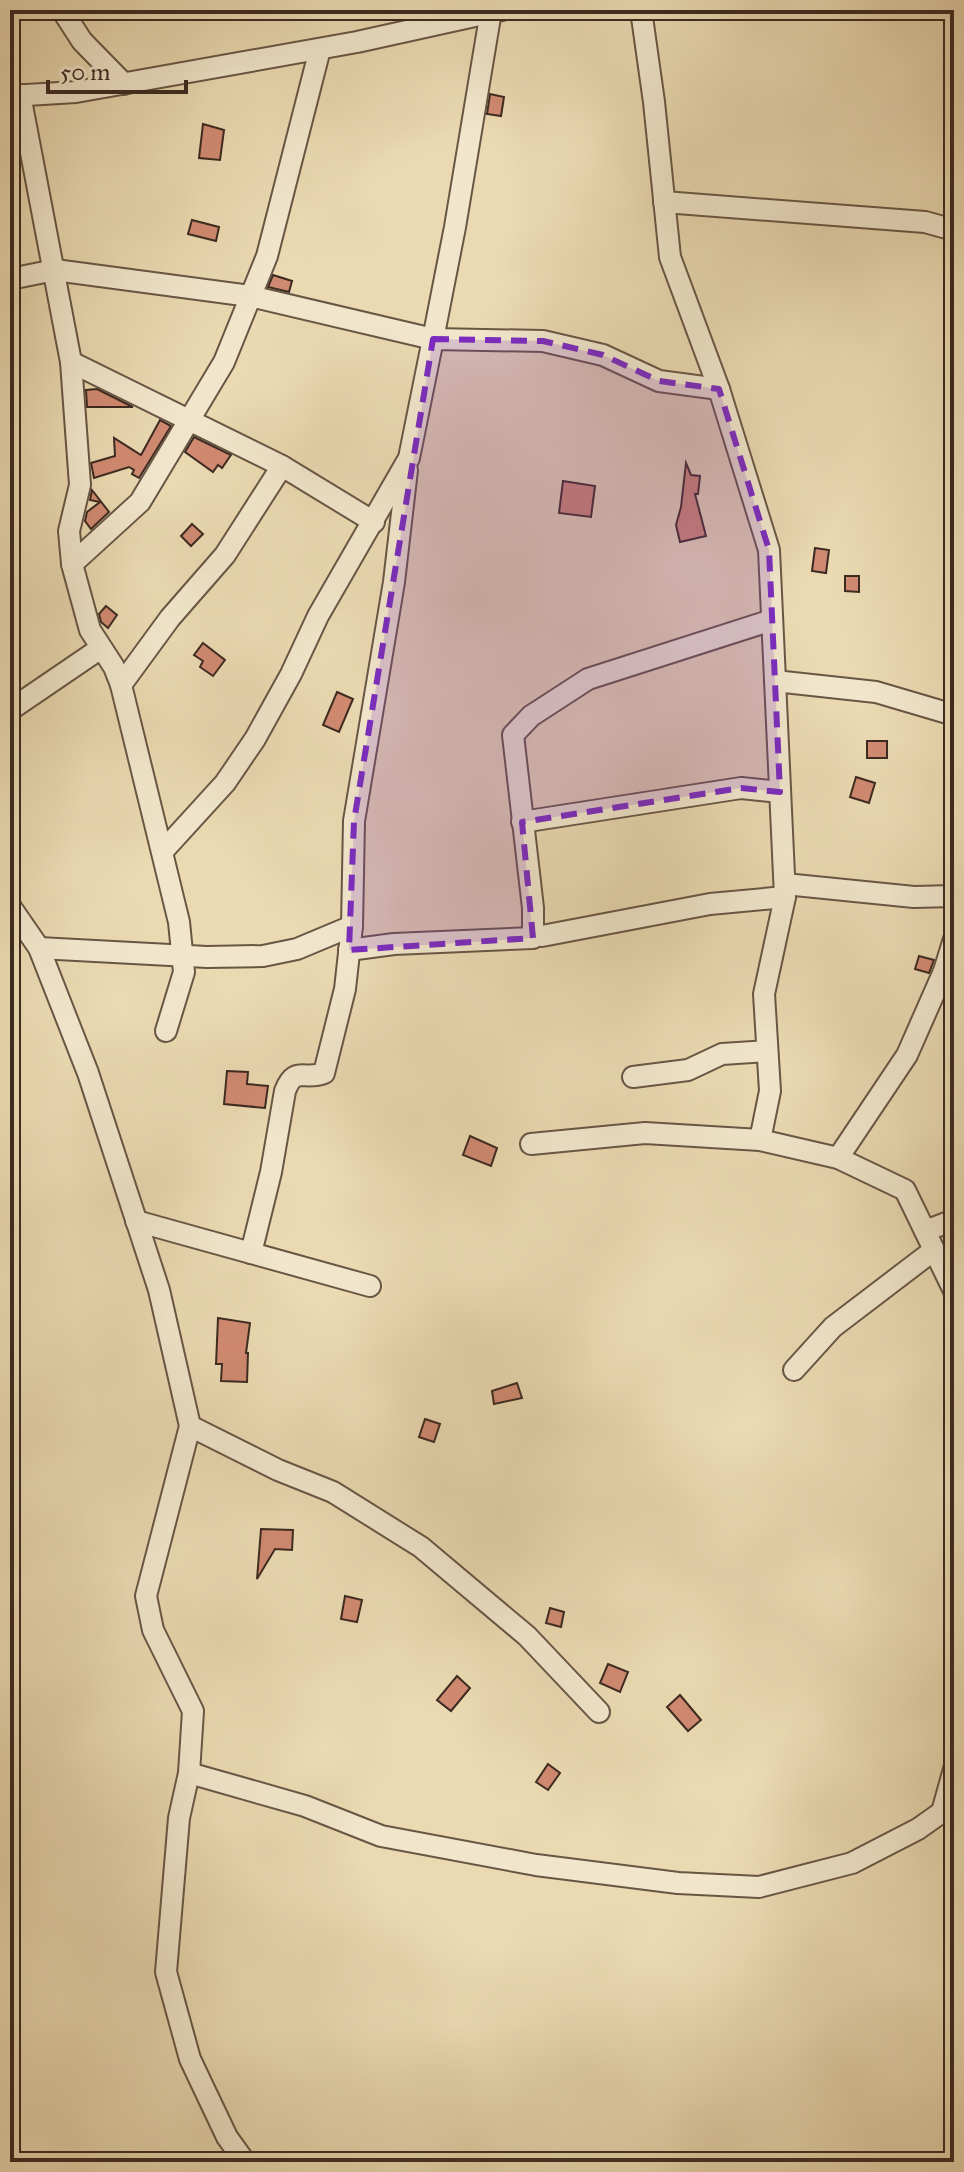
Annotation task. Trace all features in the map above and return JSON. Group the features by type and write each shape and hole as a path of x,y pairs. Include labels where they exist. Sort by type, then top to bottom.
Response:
{"street":[{"path":"62,10 82,41 124,84"},
{"path":"641,10 670,257 719,389 769,550 785,891 764,994 770,1091 760,1140"},
{"path":"166,1031 184,972 179,922 121,685 90,630 72,564 69,531 80,485 71,362 55,270 15,96 76,92 124,84 320,49 497,11 409,458 394,582 354,821 352,926 345,989 324,1073 313,1077 296,1075 290,1079 285,1091 271,1172 251,1253"},
{"path":"72,564 140,502 224,362 267,256 320,49"},
{"path":"664,202 925,222 954,230"},
{"path":"10,279 55,270 250,296 433,339 543,341 603,355 659,381 719,389"},
{"path":"71,362 282,466 374,522"},
{"path":"163,851 225,783 255,739 291,674 318,616 409,458"},
{"path":"121,685 170,618 225,555 282,466"},
{"path":"349,950 394,944 533,938 533,908 513,735 531,716 588,679 772,620"},
{"path":"10,710 101,648"},
{"path":"775,681 876,692 954,715"},
{"path":"522,822 741,788 780,792"},
{"path":"542,936 785,891 954,896"},
{"path":"10,906 39,948 88,1073 159,1290 190,1426 146,1596 153,1630 193,1711 189,1773 179,1818 166,1972 190,2059 227,2137 245,2162"},
{"path":"39,948 182,953 207,957 263,956 297,949 352,926"},
{"path":"838,1158 907,1055 944,971 954,939"},
{"path":"633,1077 688,1070 722,1054 767,1051"},
{"path":"531,1144 645,1133 760,1140 838,1158 905,1190 954,1291"},
{"path":"925,1231 954,1220"},
{"path":"136,1221 370,1286"},
{"path":"794,1370 833,1327 934,1250"},
{"path":"190,1426 278,1470 333,1492 421,1547 527,1636 599,1712"},
{"path":"189,1773 305,1806 381,1836 536,1865 678,1883 759,1887 852,1863 918,1829 942,1812 954,1769"}],"highlighted area":[{"path":"433,339 543,341 603,355 659,381 719,389 769,550 780,792 741,788 522,822 533,938 349,950 354,821"}],"building":[{"path":"490,94 504,97 501,116 487,114"},
{"path":"203,124 224,130 220,160 199,158"},
{"path":"192,220 219,227 216,241 188,234"},
{"path":"273,275 292,281 289,292 268,287"},
{"path":"97,389 133,407 87,407 86,390"},
{"path":"160,420 171,426 139,478 132,474 134,470 129,467 94,478 91,463 115,456 114,438 141,455"},
{"path":"194,437 231,455 222,468 218,465 213,472 185,452"},
{"path":"686,463 691,475 700,476 698,494 695,494 706,536 680,542 676,525"},
{"path":"563,481 595,486 591,517 559,513"},
{"path":"92,490 109,512 91,529 85,521 87,512 100,502 90,500"},
{"path":"192,524 203,534 191,546 181,536"},
{"path":"815,548 829,550 826,573 812,571"},
{"path":"845,576 859,576 859,592 845,591"},
{"path":"106,606 117,615 108,628 101,622 99,614"},
{"path":"203,643 225,660 213,676 200,667 203,661 194,655"},
{"path":"337,692 353,699 339,732 323,725"},
{"path":"867,741 887,741 887,758 867,758"},
{"path":"856,777 875,783 869,803 850,797"},
{"path":"919,956 934,960 929,973 915,969"},
{"path":"227,1071 248,1072 247,1084 268,1086 265,1108 224,1104"},
{"path":"470,1136 497,1148 491,1166 463,1155"},
{"path":"218,1318 250,1323 246,1353 247,1382 221,1381 222,1364 216,1364"},
{"path":"517,1383 522,1398 494,1404 492,1391"},
{"path":"425,1419 440,1424 434,1442 419,1437"},
{"path":"261,1529 293,1530 292,1550 275,1549 257,1579"},
{"path":"345,1596 362,1600 357,1622 341,1619"},
{"path":"550,1608 564,1612 561,1627 546,1623"},
{"path":"608,1664 628,1672 620,1692 600,1683"},
{"path":"457,1676 470,1688 451,1711 437,1700"},
{"path":"680,1695 701,1720 688,1731 667,1707"},
{"path":"548,1764 560,1773 548,1790 536,1782"}]}
